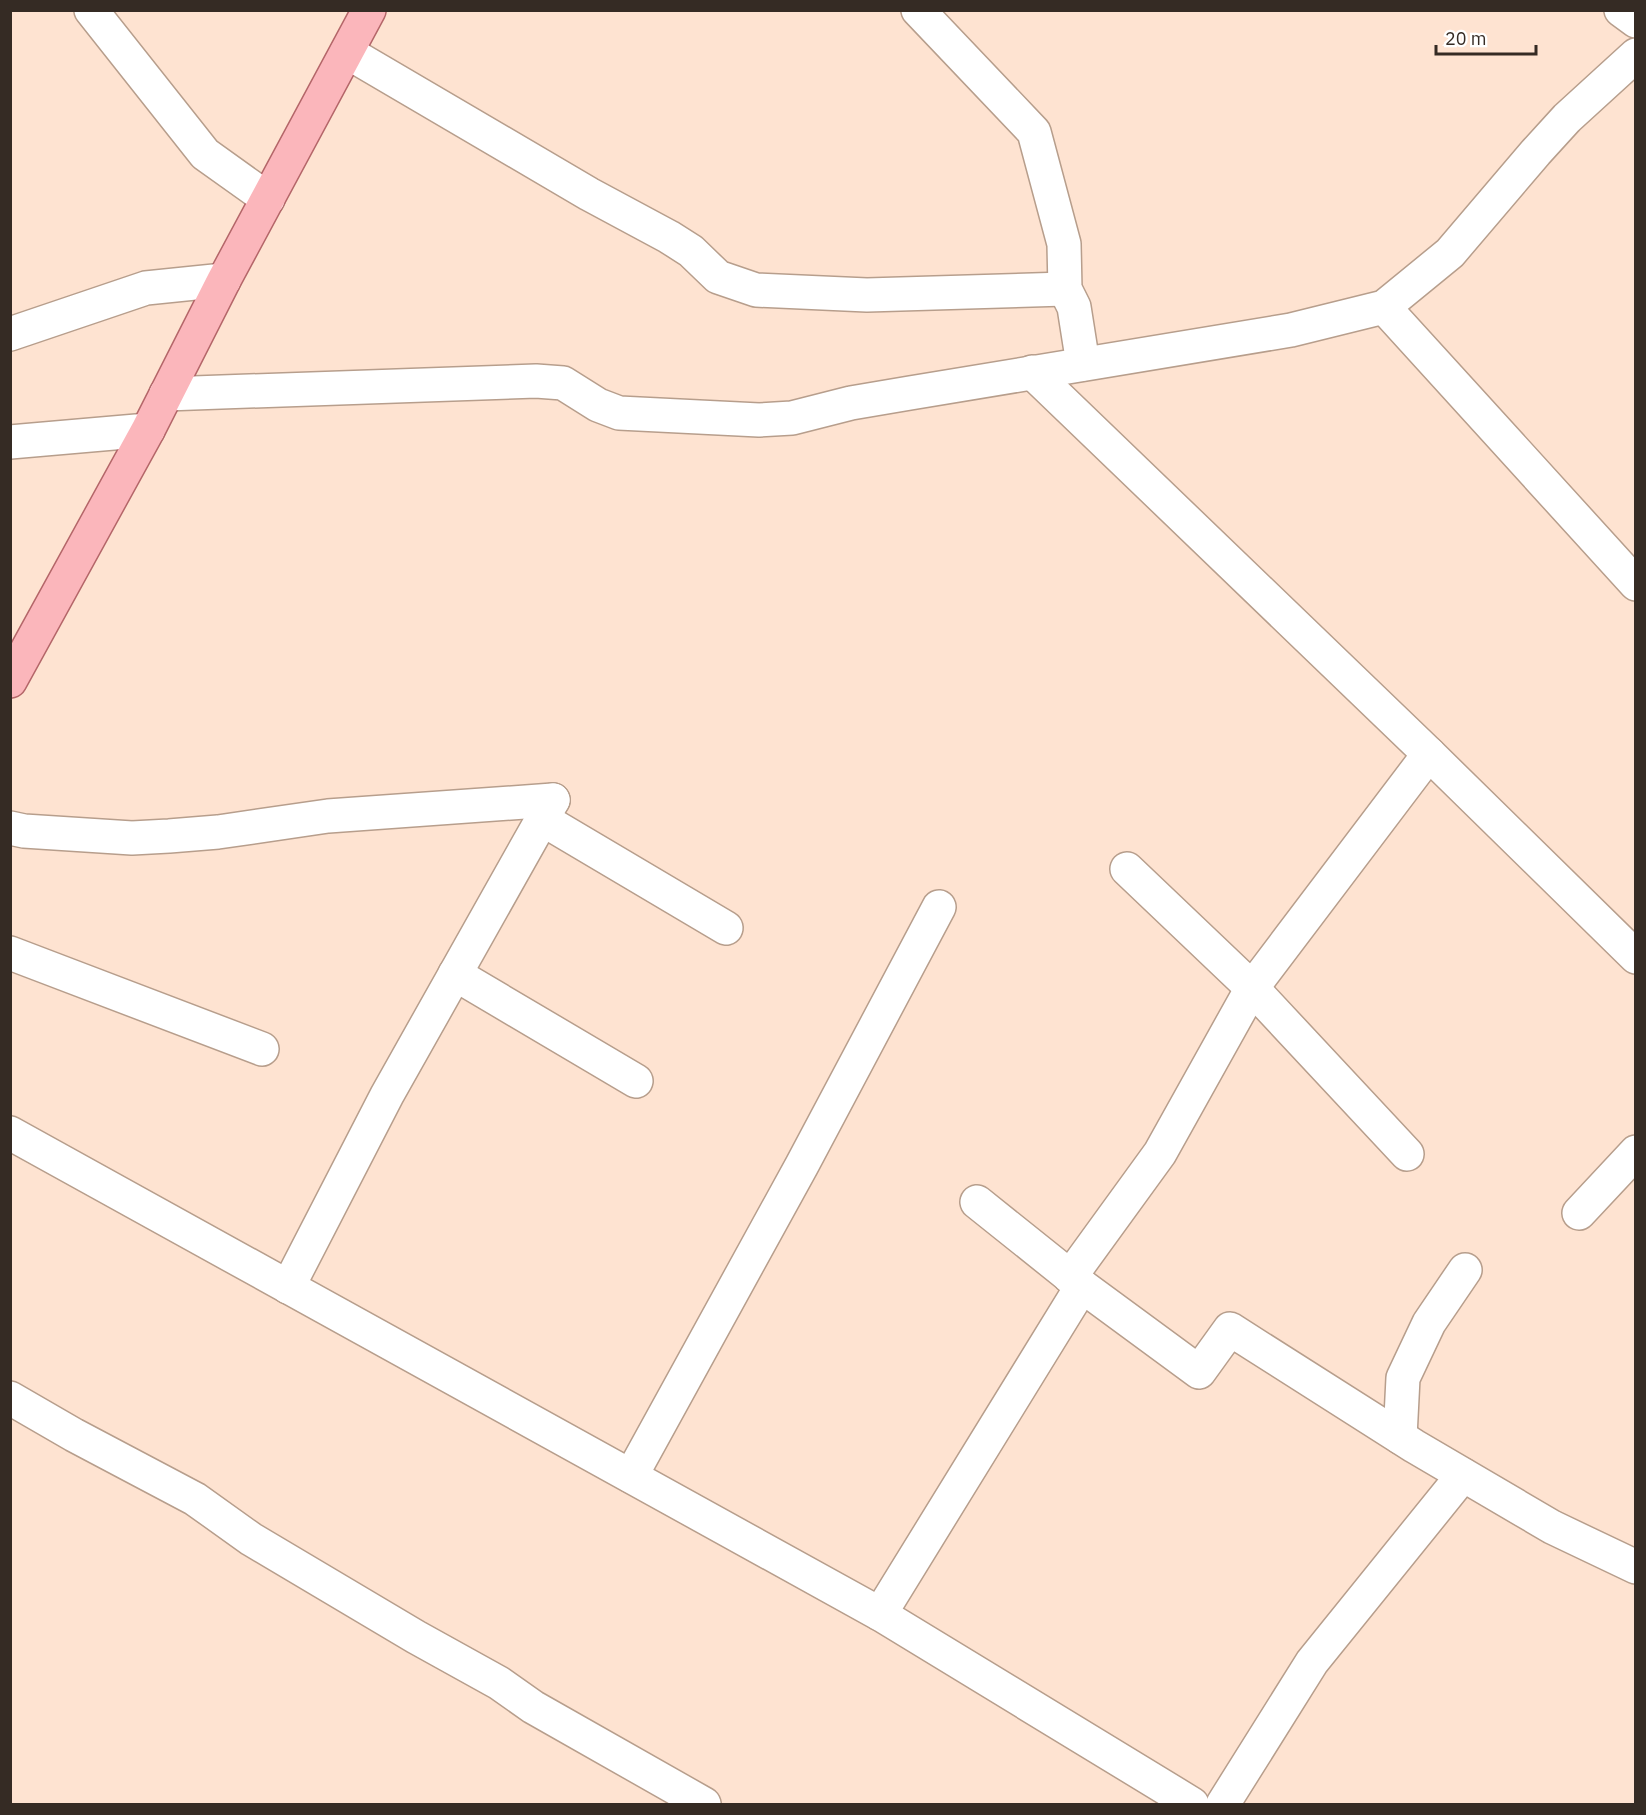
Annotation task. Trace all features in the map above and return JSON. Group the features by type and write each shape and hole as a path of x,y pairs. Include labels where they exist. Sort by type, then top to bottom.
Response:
{"main road":[{"path":"10,681 148,430 369,10"}],"street":[{"path":"92,10 205,154 268,199"},
{"path":"1621,10 1635,21"},
{"path":"918,11 1034,132 1064,244 1069,298 1082,358"},
{"path":"347,52 579,188 669,237 691,251 718,278 756,290 867,295 1069,298"},
{"path":"166,394 536,381 562,383 598,405 619,413 759,420 792,418 850,403 1032,372 1082,358 1291,330 1384,308 1450,253 1567,118 1635,55"},
{"path":"10,334 146,288 225,280"},
{"path":"1384,308 1635,584"},
{"path":"1032,372 1429,754 1635,957"},
{"path":"10,442 148,430"},
{"path":"880,1614 1076,1281 1160,1153 1252,988 1429,754"},
{"path":"10,828 24,831 141,838 219,831 328,816 553,800 387,1095 288,1287"},
{"path":"542,819 726,928"},
{"path":"1127,869 1252,988 1407,1154"},
{"path":"631,1476 802,1165 939,907"},
{"path":"10,953 262,1049"},
{"path":"455,974 636,1081"},
{"path":"10,1133 880,1614 1192,1804"},
{"path":"1579,1214 1635,1152"},
{"path":"977,1202 1076,1281 1199,1372 1230,1329 1463,1475 1552,1527 1635,1567"},
{"path":"1400,1437 1403,1378 1429,1323 1465,1270"},
{"path":"10,1398 195,1500 251,1539 416,1637 499,1683 533,1707 704,1804"},
{"path":"1222,1804 1311,1662 1463,1475"}]}
